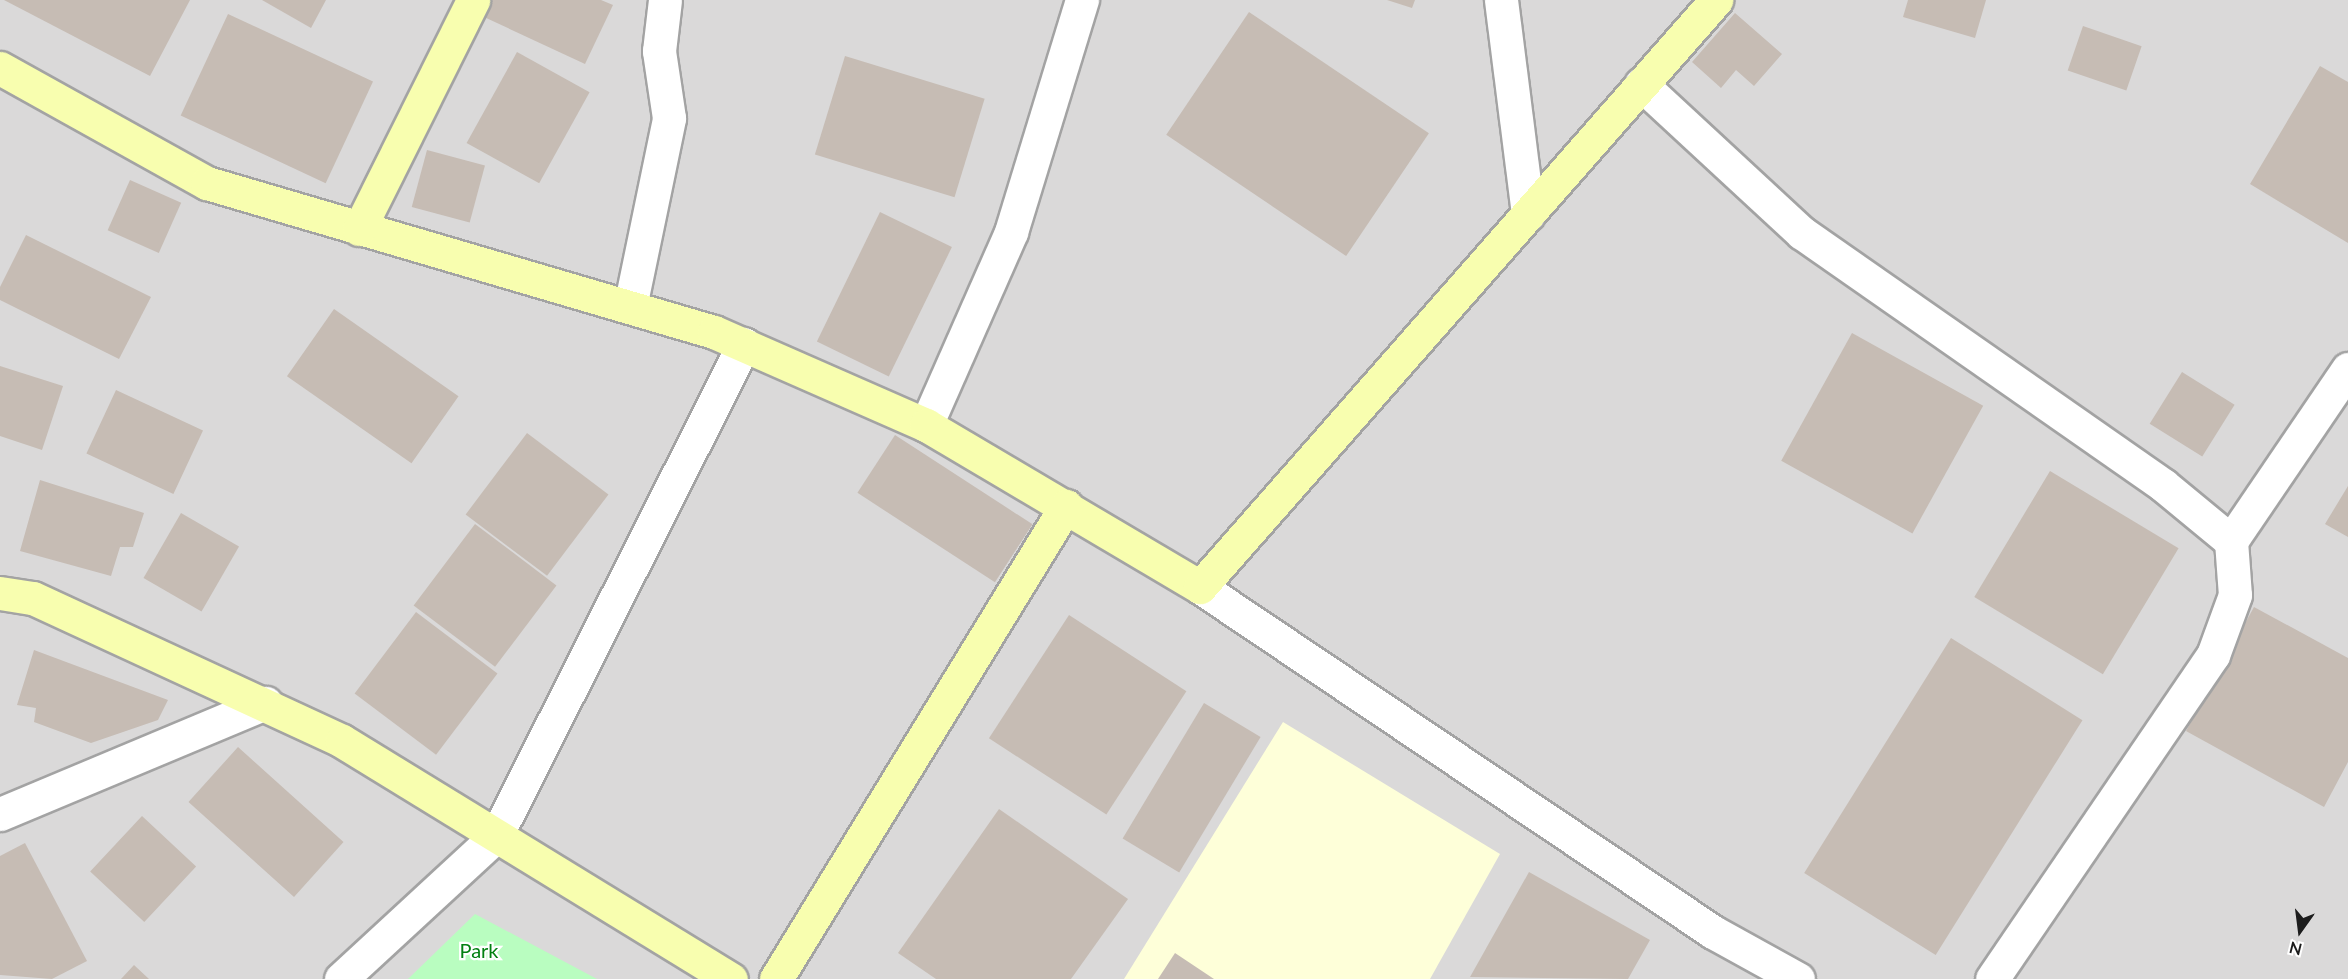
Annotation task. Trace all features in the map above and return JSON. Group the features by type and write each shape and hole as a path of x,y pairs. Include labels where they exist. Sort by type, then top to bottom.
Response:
{"street":[{"path":"359,230 473,0"},
{"path":"630,307 669,118 659,51 666,0"},
{"path":"926,425 1011,232 1082,0"},
{"path":"1501,0 1528,214"},
{"path":"1200,587 1716,0"},
{"path":"0,68 207,183 359,230 630,307 744,344 926,425 1200,587 1713,932 1798,979"},
{"path":"1641,84 1802,233 2163,485 2231,541"},
{"path":"341,979 496,836 744,344"},
{"path":"1992,979 2213,655 2235,595 2231,541 2348,369"},
{"path":"776,979 1066,506"},
{"path":"0,593 33,598 266,703 342,741 731,979"},
{"path":"0,813 266,703"}],"shaded area":[{"path":"0,0 2348,0 2348,979 0,979"},
{"path":"1283,722 1500,854 1430,979 1124,979"}],"green space":[{"name":"Park","path":"475,914 597,979 408,979"}],"building":[{"path":"4,0 190,0 150,76"},
{"path":"262,0 326,0 311,28"},
{"path":"492,0 601,0 613,5 585,64 484,17"},
{"path":"1387,0 1415,0 1412,8"},
{"path":"1908,0 1986,0 1975,38 1903,17"},
{"path":"1249,12 1429,133 1346,256 1166,135"},
{"path":"1735,13 1782,54 1754,86 1736,70 1721,88 1692,62"},
{"path":"228,14 373,82 326,183 181,116"},
{"path":"2083,26 2142,46 2126,91 2068,70"},
{"path":"517,52 590,92 539,183 467,143"},
{"path":"845,56 985,99 955,197 815,154"},
{"path":"2320,66 2348,82 2348,243 2250,184"},
{"path":"427,150 485,166 470,223 412,207"},
{"path":"130,180 181,203 159,253 108,230"},
{"path":"880,212 952,247 889,376 817,341"},
{"path":"26,235 151,297 119,359 0,300 0,287"},
{"path":"334,309 459,396 411,463 287,376"},
{"path":"1852,333 1983,406 1912,533 1781,461"},
{"path":"0,366 63,386 42,450 0,436"},
{"path":"2182,372 2235,405 2202,457 2150,424"},
{"path":"116,390 203,431 173,494 86,453"},
{"path":"527,433 608,494 547,576 466,514"},
{"path":"895,435 1033,524 995,582 857,493"},
{"path":"2050,471 2179,548 2103,674 1974,597"},
{"path":"40,480 144,513 133,547 120,547 111,576 20,551"},
{"path":"2348,486 2348,537 2325,524"},
{"path":"181,513 239,546 202,611 143,578"},
{"path":"475,524 556,585 495,667 414,605"},
{"path":"2254,607 2348,658 2348,762 2324,807 2186,731"},
{"path":"416,612 497,673 436,755 355,693"},
{"path":"1069,615 1186,691 1106,815 989,738"},
{"path":"1951,638 2082,720 1936,955 1804,873"},
{"path":"34,650 168,700 158,720 91,743 34,722 36,708 17,705"},
{"path":"1204,703 1261,737 1179,872 1123,838"},
{"path":"238,747 344,842 294,897 188,802"},
{"path":"999,809 1128,899 1071,979 936,979 898,953"},
{"path":"142,816 196,866 144,922 90,872"},
{"path":"25,843 87,961 52,979 0,975 0,856"},
{"path":"1529,872 1650,940 1628,979 1470,977"},
{"path":"1175,953 1214,979 1158,979"},
{"path":"134,965 149,979 121,979"}]}
